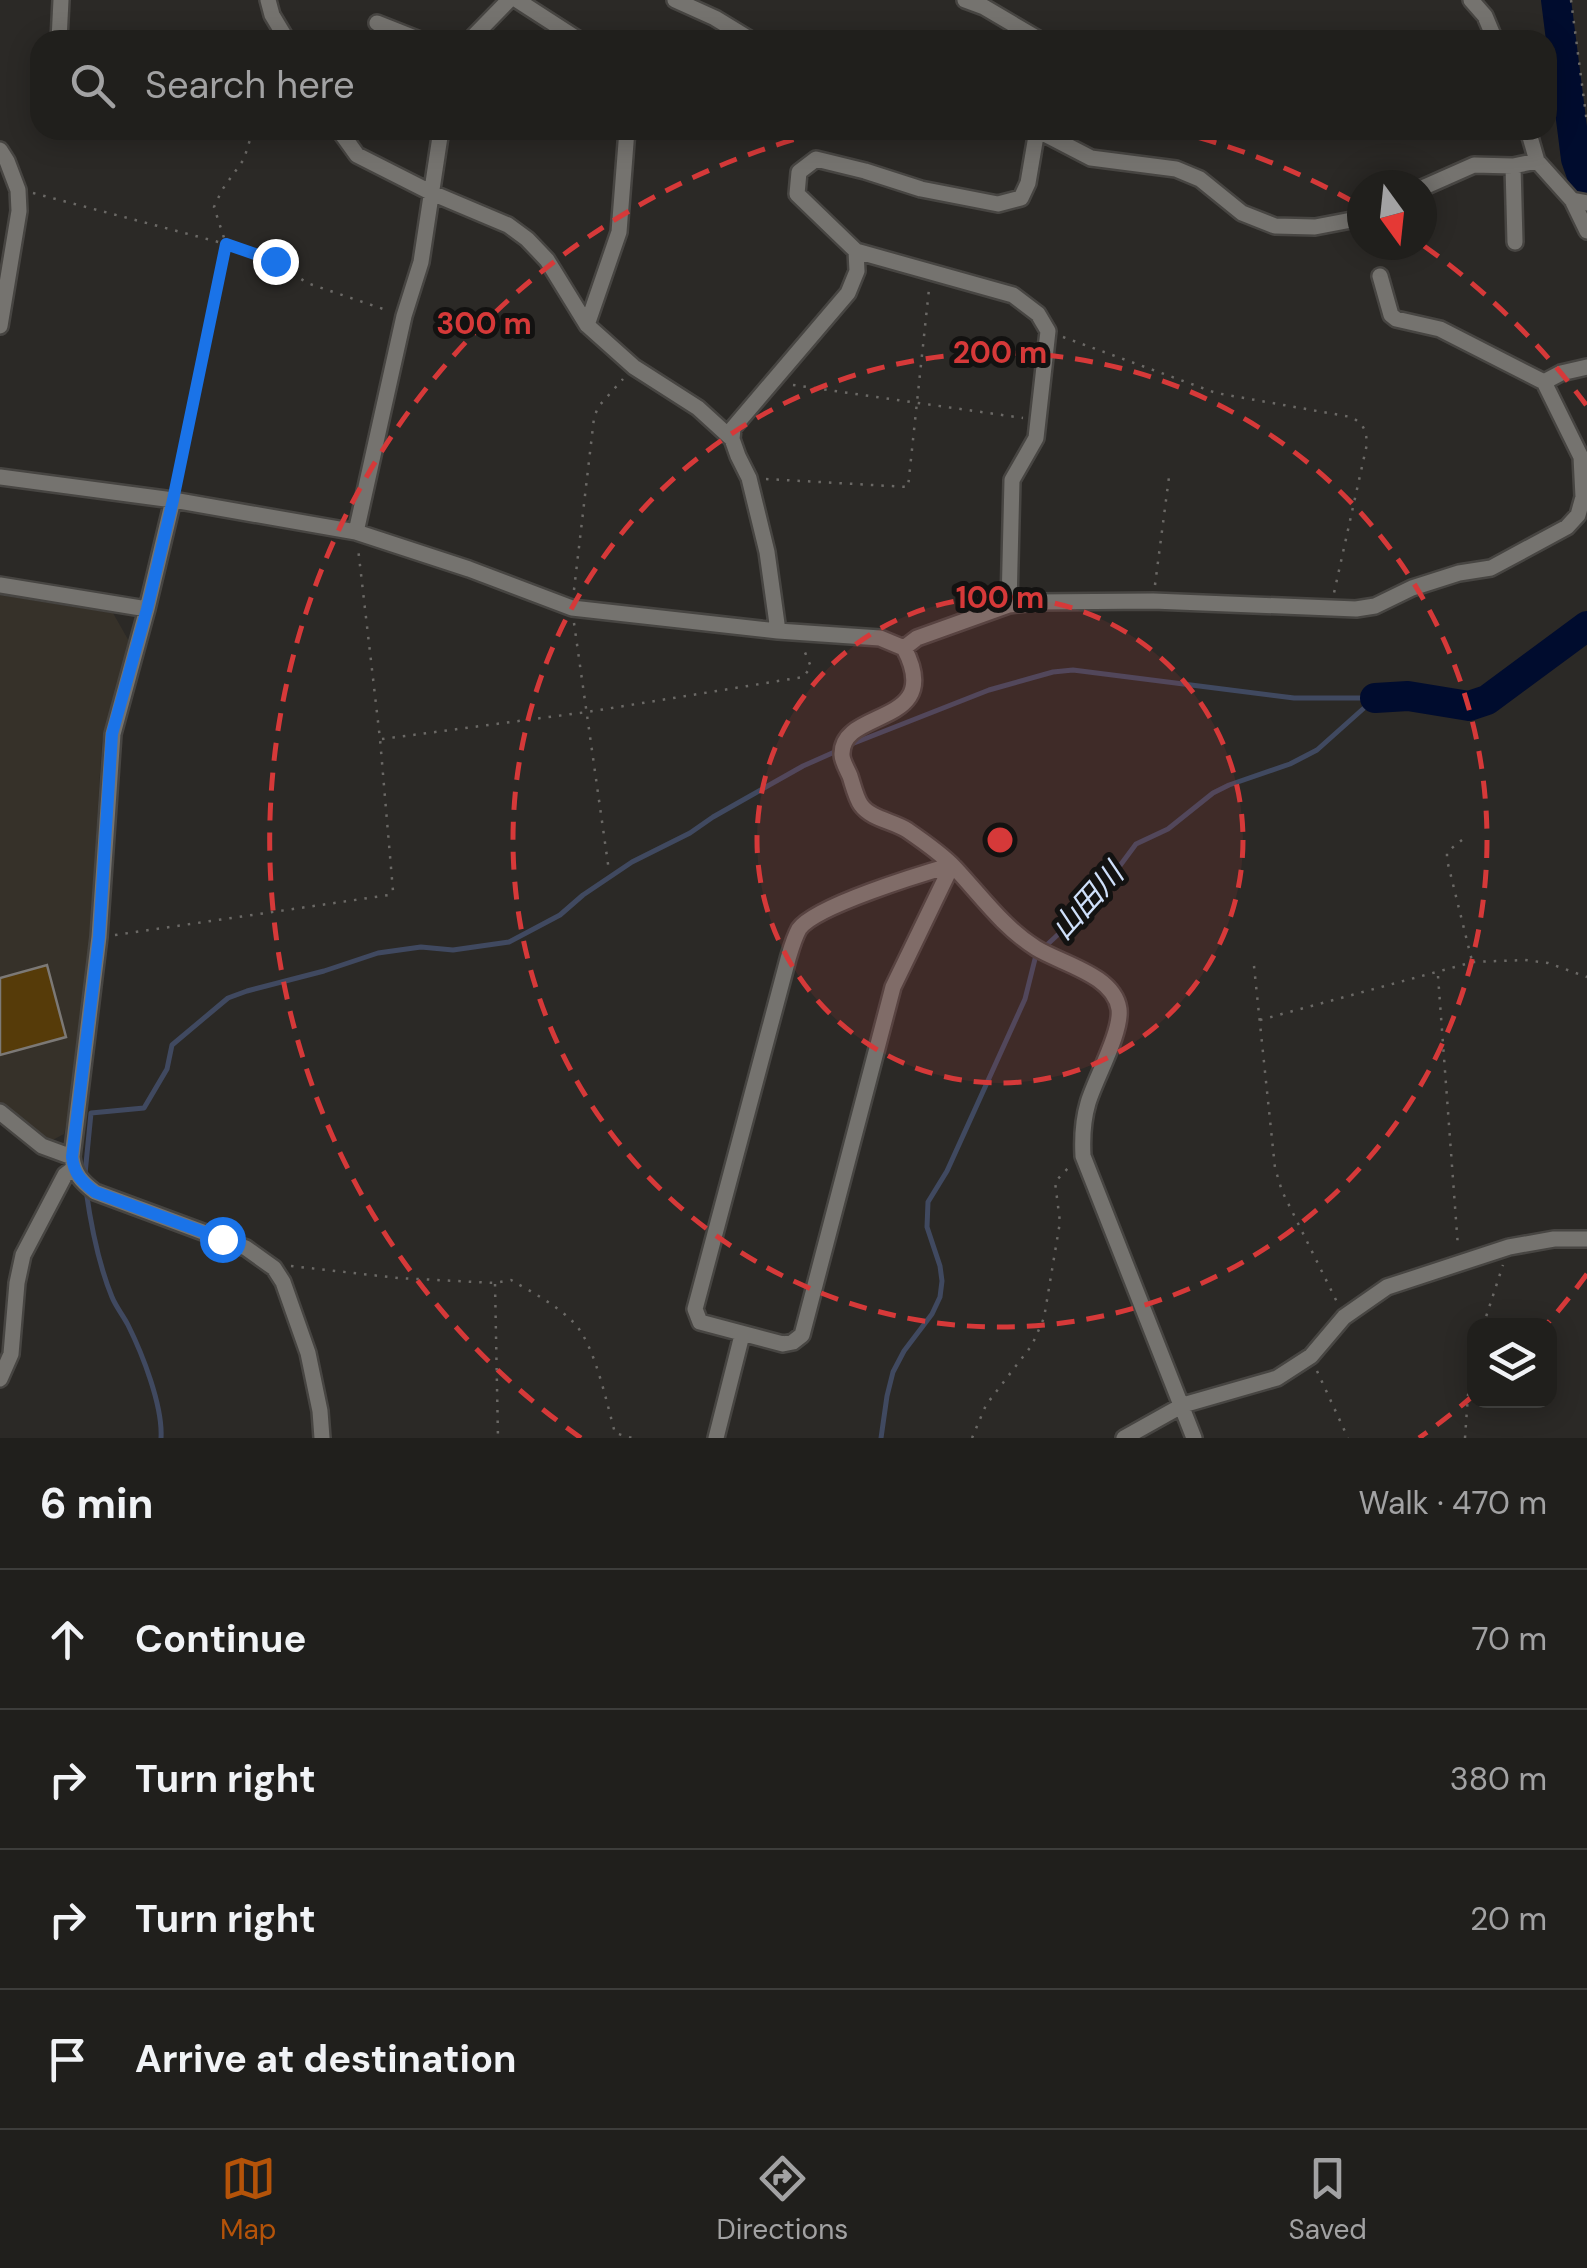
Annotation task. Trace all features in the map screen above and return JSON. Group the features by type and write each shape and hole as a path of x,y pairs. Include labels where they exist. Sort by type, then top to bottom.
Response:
{"street":[{"path":"59,30 61,0"},
{"path":"268,0 281,30"},
{"path":"480,30 508,0"},
{"path":"517,0 563,30"},
{"path":"674,0 735,30"},
{"path":"965,0 984,4 1024,30"},
{"path":"1472,0 1491,30"},
{"path":"377,23 395,30"},
{"path":"346,140 357,155 508,225 527,239 547,260 588,324 634,367 698,408 732,439"},
{"path":"356,532 404,316 421,262 440,140"},
{"path":"588,324 619,232 625,140"},
{"path":"1009,605 1012,480 1036,438 1048,331 1038,314 1013,295 856,251 797,194 799,172 816,159 921,189 998,204 1021,198 1028,183 1035,140"},
{"path":"1056,140 1091,158 1176,169 1200,179 1242,213 1275,226 1315,227 1347,221"},
{"path":"1531,140 1536,161 1577,201 1587,231"},
{"path":"0,150 18,190 19,211 4,279 0,326"},
{"path":"1437,182 1474,166 1513,166 1536,161"},
{"path":"1513,166 1516,242"},
{"path":"778,631 766,552 749,478 732,439 733,428 848,293 857,271 856,251"},
{"path":"904,648 917,638 1009,605 1036,602 1153,601 1356,609 1374,606 1412,588 1459,573 1491,568 1566,527 1578,515 1583,497 1581,456 1544,382 1440,329 1396,319 1391,315 1380,276"},
{"path":"1544,382 1587,368"},
{"path":"0,477 173,500 356,532 572,608 880,638 904,648 915,675 913,690 902,706 847,738 842,755 861,805 904,828 952,864 1008,929 1036,948 1104,982 1113,994 1119,1008 1118,1023 1088,1104 1082,1134 1084,1156 1194,1438"},
{"path":"76,1169 99,937 112,734 173,500"},
{"path":"0,585 147,609"},
{"path":"952,864 893,987 802,1335 784,1344 700,1322 695,1309 800,928 811,918 894,882 952,864"},
{"path":"0,1112 76,1169 95,1192 246,1248 274,1268 283,1282 308,1353 322,1438"},
{"path":"0,1379 11,1354 23,1256 65,1175 76,1169"},
{"path":"1124,1438 1183,1405 1277,1378 1311,1356 1344,1317 1386,1287 1509,1247 1554,1239 1587,1239"},
{"path":"716,1438 742,1334"}],"path":[{"path":"1571,0 1587,123"},
{"path":"173,500 226,244 214,207 244,159 250,140"},
{"path":"18,190 226,244 275,261 306,283 404,316"},
{"path":"749,478 908,487 931,274"},
{"path":"1048,331 1216,393 1351,417 1360,422 1366,431 1366,444 1330,608"},
{"path":"772,382 1039,420"},
{"path":"1153,601 1169,477"},
{"path":"99,937 389,895 394,885 356,532"},
{"path":"380,740 803,677 811,666 796,632"},
{"path":"1462,840 1447,852 1447,860 1472,962"},
{"path":"1260,1020 1472,962 1525,960 1587,977"},
{"path":"1254,966 1274,1168 1344,1317"},
{"path":"1438,973 1459,1264"},
{"path":"972,1438 986,1406 1032,1346 1044,1318 1060,1222 1055,1182 1084,1156"},
{"path":"1486,1318 1509,1247"},
{"path":"274,1268 282,1265 398,1278 511,1280 576,1325 597,1367 616,1434 632,1438"},
{"path":"496,1282 498,1438"},
{"path":"1311,1356 1348,1438"},
{"path":"1466,1438 1467,1408"}],"shaded area":[{"path":"0,595 113,613 130,643 102,741 90,934 75,1082 64,1134 47,1143 0,1103"}],"building":[{"path":"47,965 66,1037 0,1055 0,978"}],"waterway":[{"name":"山田川","path":"1556,0 1576,159 1587,190"},
{"name":"山田川","path":"1375,698 1408,696 1469,706 1487,700 1587,626"},
{"path":"849,745 989,690 1073,670 1294,698 1375,698"},
{"name":"山田川","path":"881,1438 893,1372 940,1297 940,1266 927,1227 928,1202 947,1171 1025,999 1036,955 1093,902 1136,844 1168,829 1213,793 1317,750 1373,700"},
{"path":"85,1174 91,1113 144,1108 167,1069 172,1045 228,998 378,953 421,947 453,950 509,942 560,915 632,862 690,833 803,766 839,750"},
{"path":"86,1190 103,1271 150,1380 159,1411 161,1438"}],"route":[{"path":"222,1239 95,1192 81,1181 72,1157 99,937 112,734 173,500 226,244 275,261"}]}
